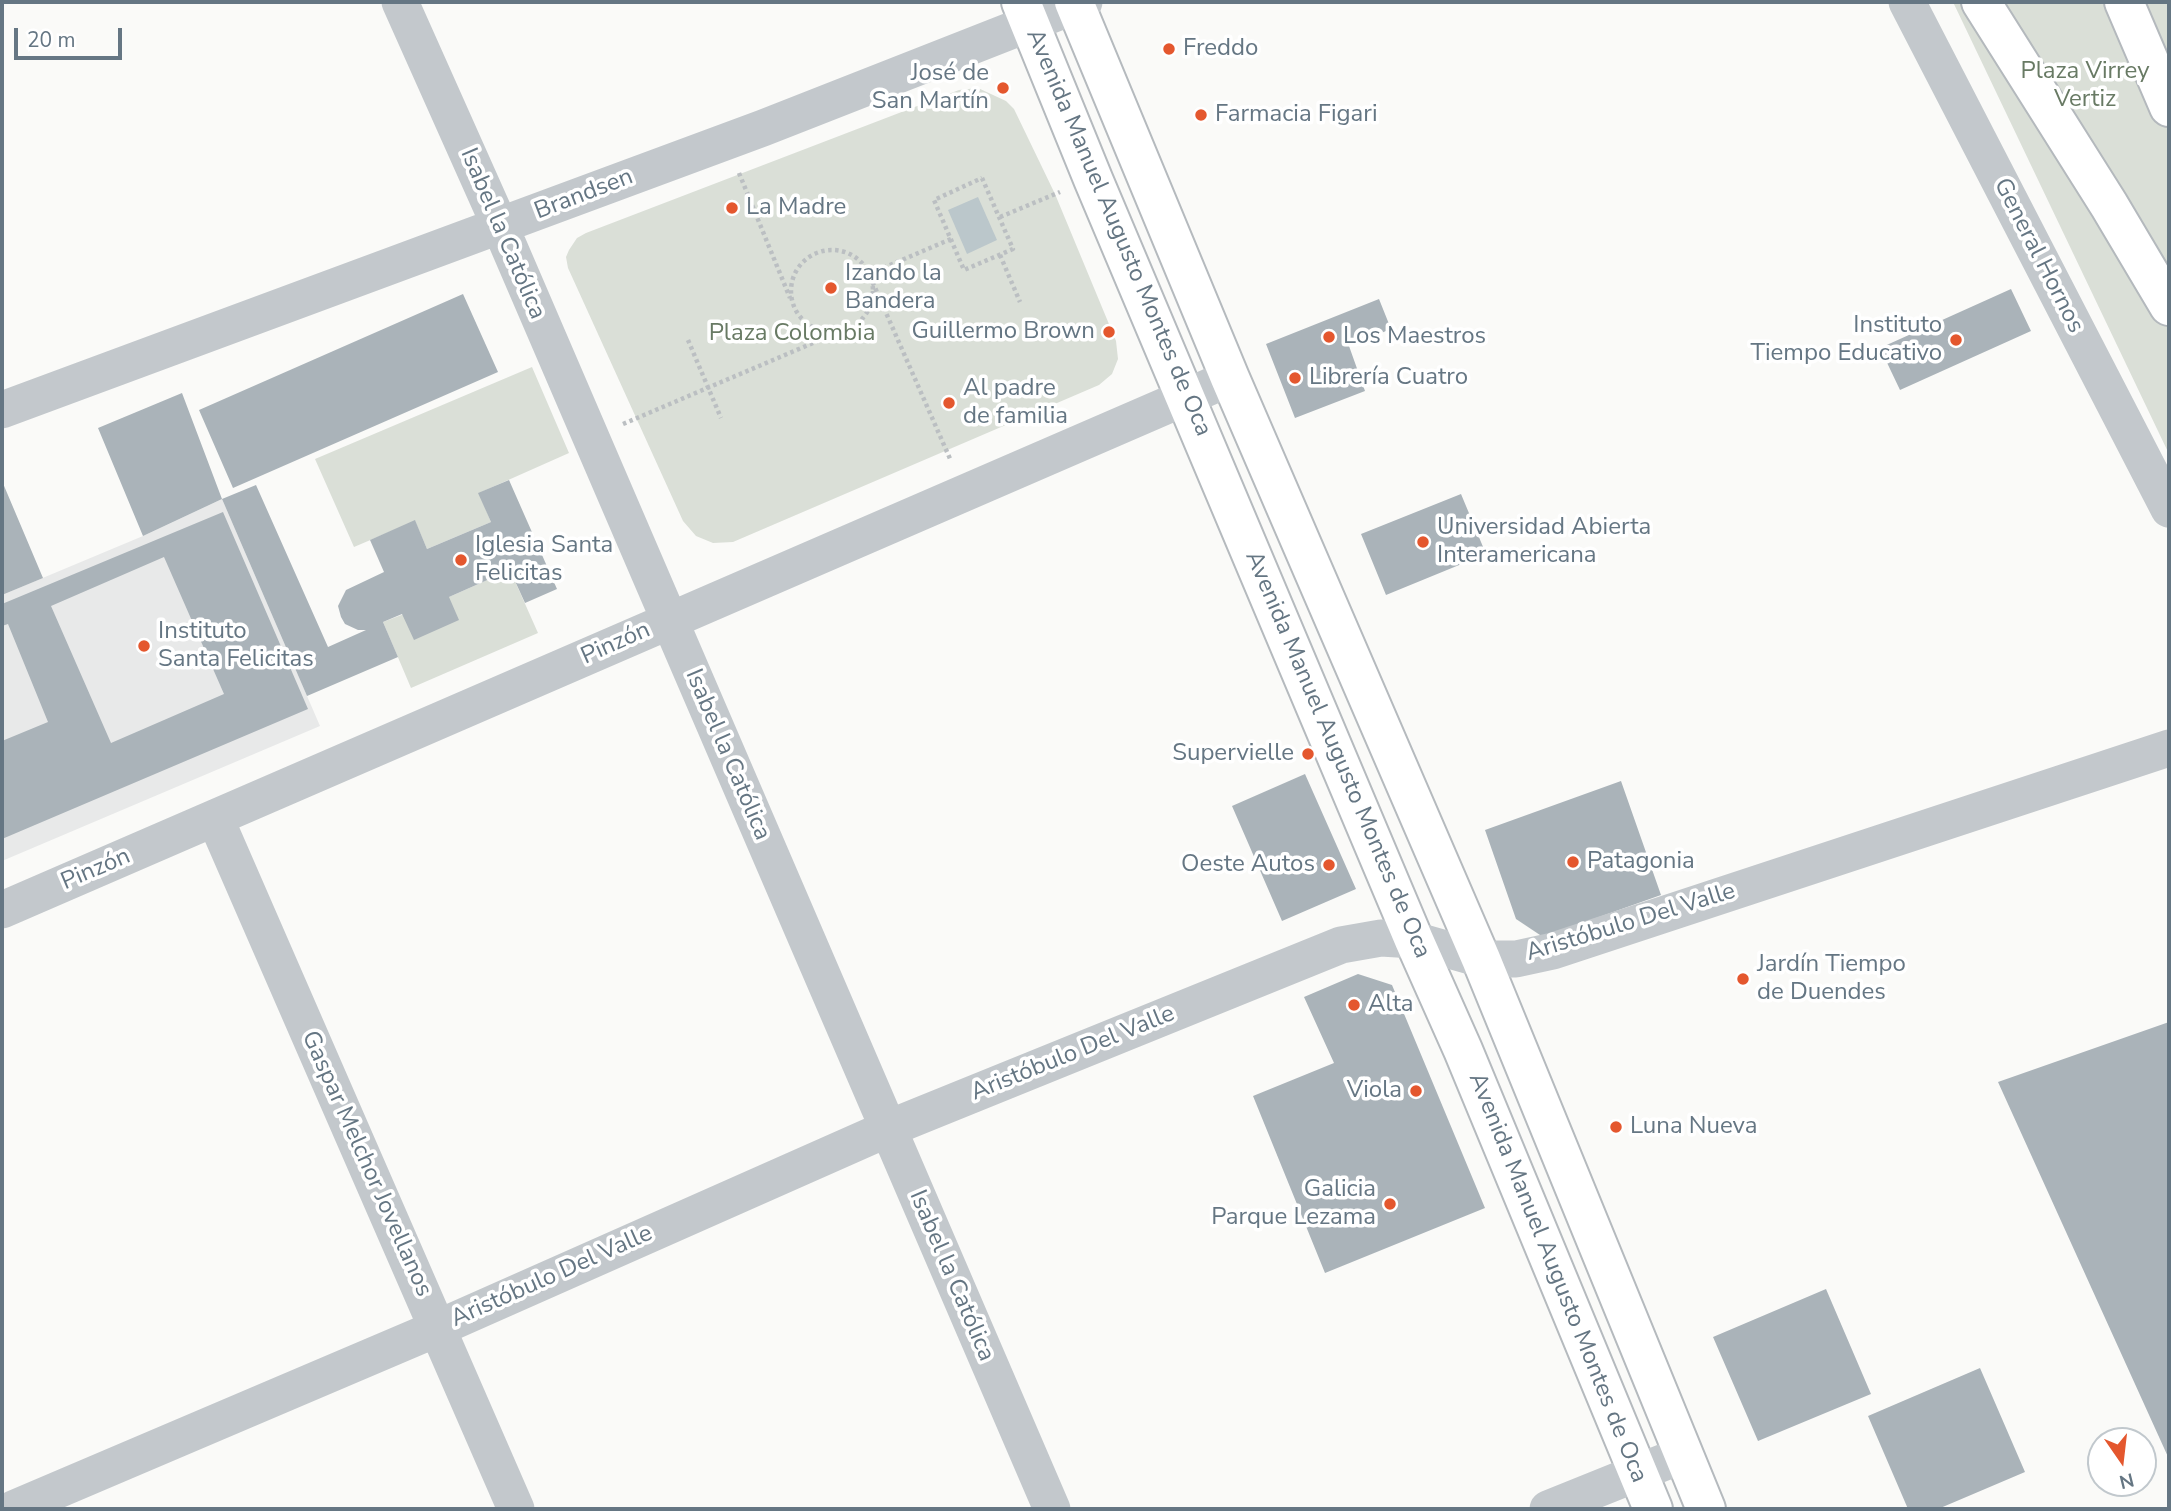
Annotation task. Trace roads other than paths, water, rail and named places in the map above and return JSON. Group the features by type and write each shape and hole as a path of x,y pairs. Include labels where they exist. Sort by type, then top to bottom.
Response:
{"main road":[{"path":"2124,2 2169,107"},
{"name":"Avenida Manuel Augusto Montes de Oca","path":"1078,3 1230,378 1481,959 1706,1509"},
{"name":"Avenida Manuel Augusto Montes de Oca","path":"1026,13 1093,179 1463,1050 1653,1509"},
{"path":"1989,16 2109,205 2169,306"}],"street":[{"name":"Isabel la Católica","path":"400,2 500,226 1052,1509"},
{"name":"General Hornos","path":"1907,2 2169,509"},
{"name":"Brandsen","path":"2,410 726,142 1026,13 1078,3"},
{"name":"Pinzón","path":"2,910 1230,378"},
{"name":"Aristóbulo Del Valle","path":"13,1509 438,1328 887,1129 1341,945 1381,938 1414,940 1481,959 1516,959 1553,951 2169,748"},
{"name":"Gaspar Melchor Jovellanos","path":"215,818 516,1509"},
{"path":"1548,1509 1682,1455"}],"place":[{"name":"Freddo","path":"1169,49"},
{"name":"José de San Martín","path":"1003,88"},
{"name":"Farmacia Figari","path":"1201,115"},
{"name":"La Madre","path":"732,208"},
{"name":"Izando la Bandera","path":"831,288"},
{"name":"Guillermo Brown","path":"1109,332"},
{"name":"Los Maestros","path":"1329,337"},
{"name":"Instituto Tiempo Educativo","path":"1956,340"},
{"name":"Librería Cuatro","path":"1295,378"},
{"name":"Al padre de familia","path":"949,403"},
{"name":"Universidad Abierta Interamericana","path":"1423,542"},
{"name":"Iglesia Santa Felicitas","path":"461,560"},
{"name":"Instituto Santa Felicitas","path":"144,646"},
{"name":"Supervielle","path":"1308,754"},
{"name":"Patagonia","path":"1573,862"},
{"name":"Oeste Autos","path":"1329,865"},
{"name":"Jardín Tiempo de Duendes","path":"1743,979"},
{"name":"Alta","path":"1354,1005"},
{"name":"Viola","path":"1416,1091"},
{"name":"Luna Nueva","path":"1616,1127"},
{"name":"Galicia Parque Lezama","path":"1390,1204"}],"park label":[{"name":"Plaza Virrey Vertiz","path":"2085,86"},
{"name":"Plaza Colombia","path":"792,334"}]}
